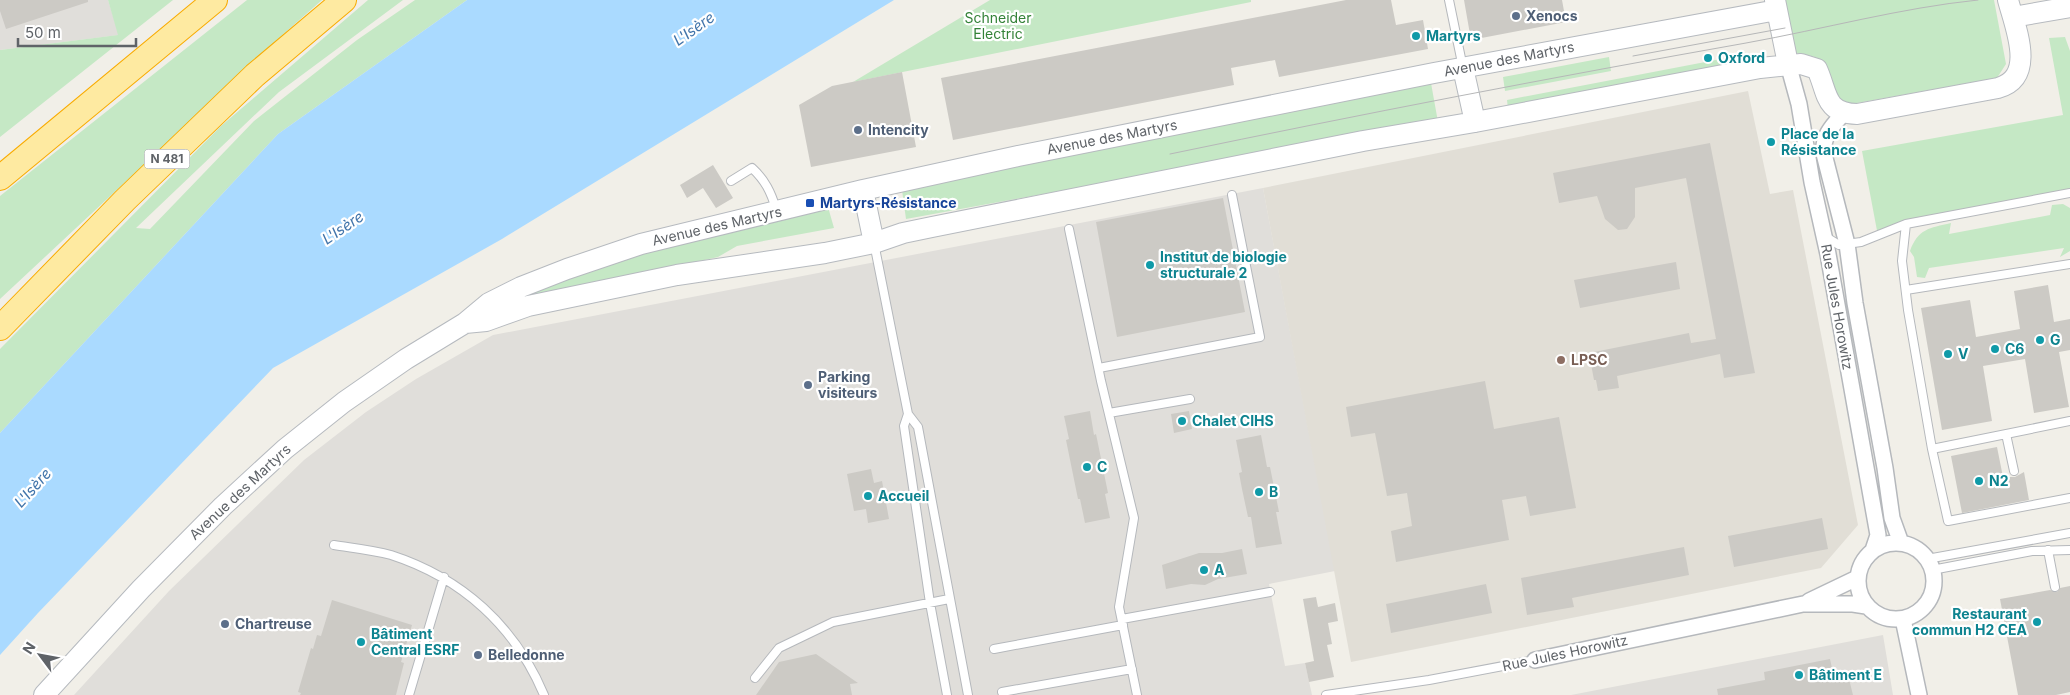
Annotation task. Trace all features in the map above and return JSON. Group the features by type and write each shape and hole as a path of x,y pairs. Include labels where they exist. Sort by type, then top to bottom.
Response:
{"highway":[{"path":"0,178 215,0"},
{"name":"N 481","path":"0,328 125,200 255,75 344,0"}],"main road":[{"name":"Avenue des Martyrs","path":"44,695 141,589 223,506 285,449 344,402 406,359 465,323 489,303 521,287 641,244 862,190 1018,156 1776,5"},
{"path":"1776,5 1788,64 1802,64 1817,69 1823,82 1828,102 1843,114 1857,114 2007,85 2018,73 2021,52 2011,9 2070,7"},
{"name":"Avenue des Martyrs","path":"465,323 486,321 528,306 677,275 826,253 874,243 903,233 1363,141 1788,64"},
{"path":"1463,68 1475,122"},
{"path":"862,190 874,243"}],"street":[{"name":"Rue Jules Horowitz","path":"1788,64 1798,104 1828,254 1878,536 1873,550"},
{"name":"Rue Jules Horowitz","path":"1843,114 1828,130 1823,144 1826,164 1847,244 1855,303 1886,468 1892,518 1901,543"},
{"path":"1901,543 1912,547 1930,564 1934,584 1931,597 1923,609 1903,619 1895,620 1879,616 1866,606 1859,593 1857,578 1864,560 1873,550 1886,544 1901,543"},
{"name":"Rue Jules Horowitz","path":"1803,604 1857,578"},
{"name":"Rue Jules Horowitz","path":"1535,660 1803,604 1848,603 1866,606"},
{"path":"1903,619 1919,695"}],"lane":[{"path":"1449,0 1463,68"},
{"path":"731,181 752,168 763,178 771,192 777,211"},
{"path":"1821,226 1827,238 1839,245 1847,244 1861,242 1906,224 2070,192"},
{"path":"1099,368 1260,337 1232,195"},
{"path":"2059,195 2070,201"},
{"path":"1906,224 1902,261 1906,290 1932,449 1948,521 2070,498"},
{"path":"1069,229 1134,518 1120,607 1137,695"},
{"path":"874,243 908,414 918,427 968,695"},
{"path":"1906,290 2069,263"},
{"path":"1109,413 1190,399"},
{"path":"908,414 904,426 930,603 948,695"},
{"path":"1932,449 2070,421"},
{"path":"2006,434 2014,471"},
{"path":"1930,564 2070,534"},
{"path":"334,545 390,555 444,577 476,601 506,631 526,659 544,695"},
{"path":"2048,550 2055,587"},
{"path":"1930,564 2025,552 2070,550"},
{"path":"408,695 444,577"},
{"path":"994,650 1270,592"},
{"path":"756,678 779,648 833,622 949,599"},
{"name":"Rue Jules Horowitz","path":"1326,695 1429,680 1535,660"},
{"path":"1002,692 1132,670"}],"shaded area":[{"path":"0,0 108,0 119,35 0,50"},
{"name":"LPSC","path":"1748,91 1770,194 1793,190 1858,525 1821,568 1351,662 1263,188"},
{"path":"1263,188 1335,571 1269,584 1285,666 1305,663 1312,695 74,695 169,591 304,460 366,412 416,379 493,335"},
{"path":"1883,635 1893,695 1571,695"}],"green space":[{"path":"108,0 173,0 0,137 0,50 118,35"},
{"path":"247,0 322,0 0,299 0,196"},
{"path":"368,0 403,0 279,92 136,228 150,229 254,121 357,40 415,0 467,0 278,134 0,433 0,349 221,126"},
{"name":"Schneider Electric","path":"990,0 1251,0 1251,2 853,82"},
{"name":"Place de la Résistance","path":"1783,0 1994,0 2006,64 1997,78 1857,103 1845,103 1834,95 1828,69 1820,60 1805,54 1794,53"},
{"path":"2065,37 2070,51 2070,193 1930,220 1878,236 1862,151 2063,115 2049,38"},
{"path":"1747,54 1749,64 1508,109 1507,100"},
{"path":"1609,57 1611,71 1505,91 1503,77"},
{"path":"1431,83 1438,122 906,219 902,190 994,172 1006,165"},
{"path":"2063,204 2070,208 2070,251 2060,257 2064,248 1929,268 1925,278 1917,277 1914,257 1910,251 1917,238 1925,231 1936,226 1951,223 1949,234 2050,215 2052,205"},
{"path":"828,207 834,228 737,246 718,257 508,304 512,299 612,261"}],"water":[{"name":"L'Isère","path":"467,0 894,0 502,239 273,368 0,655 0,433 278,134"}],"building":[{"path":"0,0 88,0 88,2 6,29 0,11"},
{"name":"Intencity","path":"1346,0 1391,0 1396,25 1423,20 1428,49 1279,77 1275,60 1231,68 1234,85 953,140 941,78"},
{"name":"Xenocs","path":"1464,0 1562,0 1566,22 1471,40"},
{"name":"Intencity","path":"902,72 916,147 811,167 799,105 832,86"},
{"path":"1710,143 1755,373 1724,378 1720,354 1617,376 1619,388 1598,391 1589,353 1689,333 1691,343 1716,339 1686,178 1635,188 1635,217 1627,229 1618,230 1605,219 1597,196 1559,203 1553,173"},
{"path":"713,165 733,198 716,208 703,188 687,198 680,185"},
{"name":"Institut de biologie structurale 2","path":"1223,198 1245,312 1117,337 1096,222"},
{"path":"1676,262 1680,289 1580,308 1574,280"},
{"path":"2048,285 2054,322 2070,319 2070,350 2059,352 2069,407 2034,413 2025,359 1983,366 1992,421 1942,430 1921,308 1970,300 1976,337 2020,329 2014,291"},
{"path":"1485,381 1494,429 1559,417 1576,508 1530,516 1526,496 1502,500 1509,540 1396,562 1391,531 1412,526 1407,493 1387,496 1375,433 1351,437 1346,407"},
{"name":"C","path":"1090,411 1108,493 1105,494 1110,518 1085,523 1066,440 1069,439 1064,416"},
{"name":"Chalet CIHS","path":"1189,411 1192,429 1174,433 1171,414"},
{"name":"B","path":"1261,435 1279,512 1276,512 1282,544 1256,548 1251,517 1248,517 1239,473 1242,472 1236,440"},
{"name":"N2","path":"1997,447 2003,477 2015,477 2024,472 2029,500 1962,513 1951,456"},
{"name":"Accueil","path":"871,469 874,483 882,481 889,519 868,523 866,509 854,511 847,474"},
{"path":"1822,518 1828,549 1734,567 1728,536"},
{"path":"1684,547 1689,575 1572,598 1574,607 1527,615 1521,578"},
{"name":"A","path":"1242,549 1247,574 1218,579 1205,585 1191,584 1166,589 1162,565 1199,553 1222,553"},
{"path":"1486,584 1492,613 1391,633 1386,604"},
{"name":"Restaurant commun H2 CEA","path":"2070,586 2070,692 2056,695 2018,695 2000,599 2050,590 2057,592 2060,588"},
{"path":"1316,597 1318,607 1335,603 1338,621 1328,623 1332,644 1327,645 1334,677 1309,682 1305,663 1314,661 1303,599"},
{"name":"Bâtiment Central ESRF","path":"332,600 412,625 401,662 404,663 396,695 300,695 301,693 298,692 311,648 313,649 317,635 321,636"},
{"path":"816,654 858,683 850,684 852,695 756,695 779,662"},
{"name":"Bâtiment E","path":"1830,659 1835,682 1849,679 1853,695 1718,695 1717,689 1765,680 1764,672"}],"tram line":[{"path":"1170,154 1386,110 1775,37 1891,13 1978,0"},
{"path":"1633,56 1785,28"}],"place":[{"name":"Xenocs","path":"1516,16"},
{"name":"Martyrs","path":"1416,36"},
{"name":"Oxford","path":"1708,58"},
{"name":"Intencity","path":"858,130"},
{"name":"Place de la Résistance","path":"1771,142"},
{"name":"Martyrs-Résistance","path":"810,203"},
{"name":"Institut de biologie structurale 2","path":"1150,265"},
{"name":"G","path":"2040,340"},
{"name":"C6","path":"1995,349"},
{"name":"V","path":"1948,354"},
{"name":"LPSC","path":"1561,360"},
{"name":"Parking visiteurs","path":"808,385"},
{"name":"Chalet CIHS","path":"1182,421"},
{"name":"C","path":"1087,467"},
{"name":"N2","path":"1979,481"},
{"name":"B","path":"1259,492"},
{"name":"Accueil","path":"868,496"},
{"name":"A","path":"1204,570"},
{"name":"Restaurant commun H2 CEA","path":"2037,622"},
{"name":"Chartreuse","path":"225,624"},
{"name":"Bâtiment Central ESRF","path":"361,642"},
{"name":"Belledonne","path":"478,655"},
{"name":"Bâtiment E","path":"1799,675"}]}
